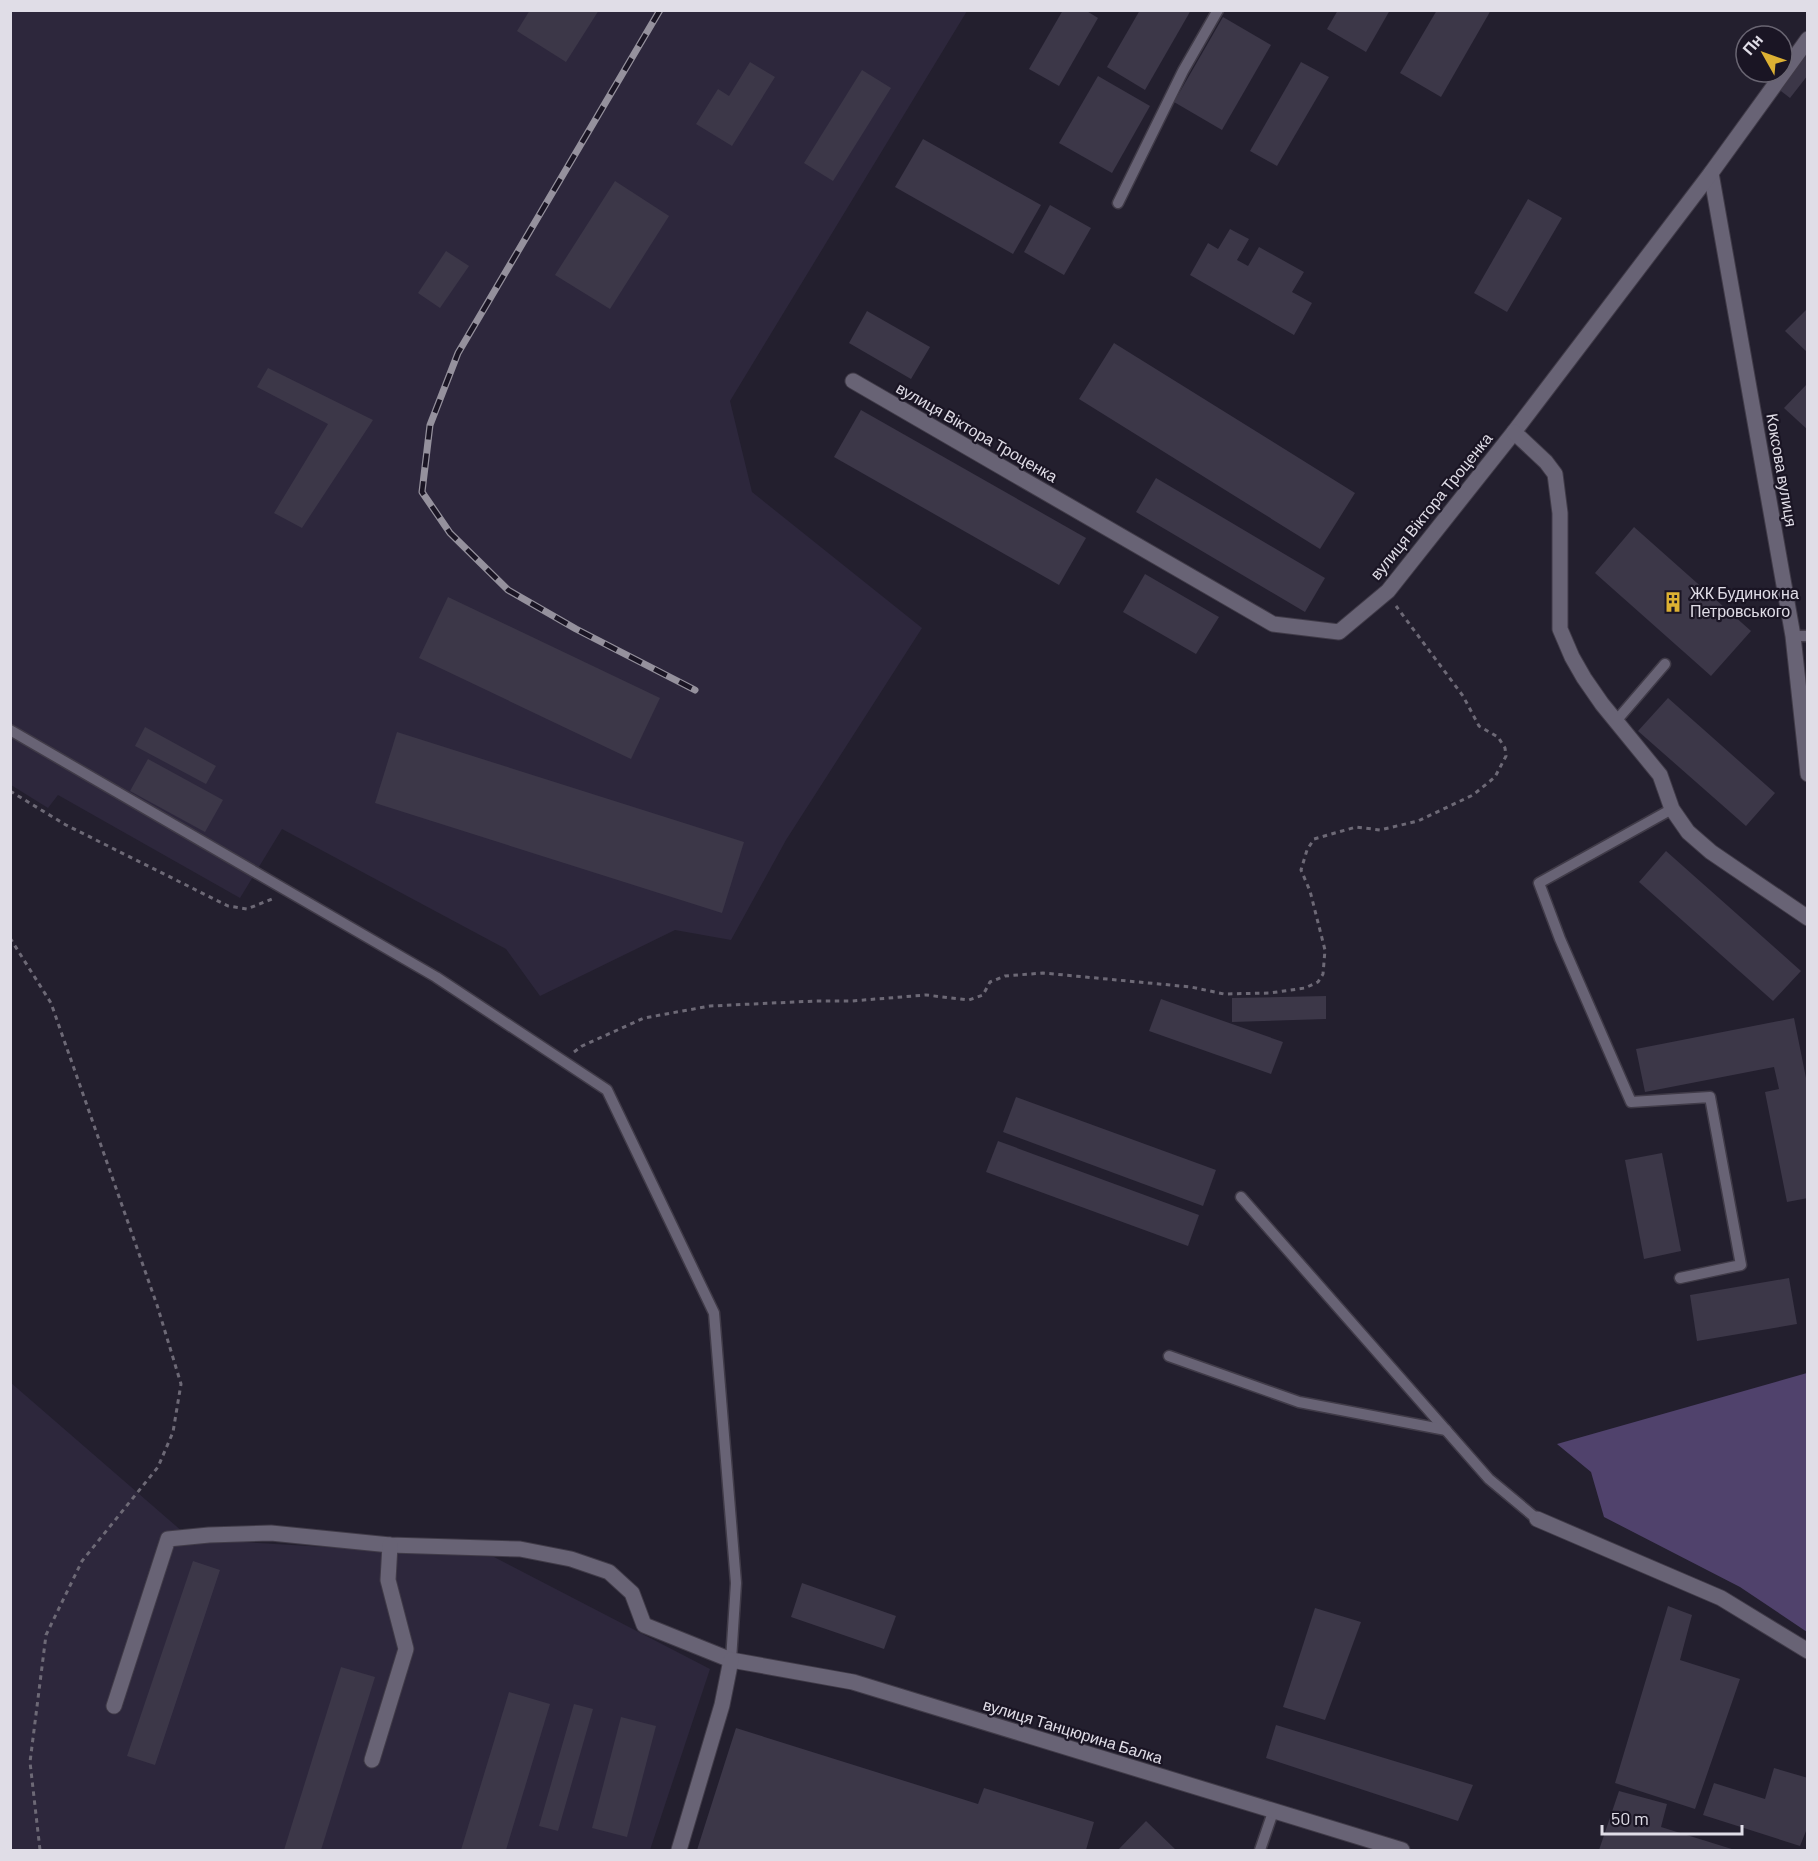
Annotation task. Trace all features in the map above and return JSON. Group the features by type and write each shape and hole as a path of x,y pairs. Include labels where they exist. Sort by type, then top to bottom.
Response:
{"street":[{"name":"вулиця Віктора Троценка","path":"853,381 1273,624 1339,632 1388,591 1514,432 1711,173 1808,39"},
{"name":"Коксова вулиця","path":"1711,173 1800,636 1808,774"},
{"path":"1514,432 1546,462 1555,474 1560,513 1560,629 1584,678 1616,722 1660,775 1672,809 1688,832 1710,852 1808,918"},
{"path":"1537,1519 1721,1598 1808,1652"},
{"name":"вулиця Танцюрина Балка","path":"114,1706 168,1539 271,1533 390,1545 520,1549 571,1559 609,1572 632,1593 644,1625 731,1660 853,1682 1402,1851"},
{"path":"372,1760 406,1649 388,1580 390,1545"},
{"path":"679,1851 722,1705 731,1660"}],"lane":[{"path":"1118,203 1183,70 1218,10"},
{"path":"1616,722 1665,664"},
{"path":"10,730 436,977 607,1090 714,1313 736,1583 731,1660"},
{"path":"1672,809 1539,883 1560,939 1630,1102 1710,1097 1741,1265 1680,1278"},
{"path":"1241,1197 1489,1479 1537,1519"},
{"path":"1168,1356 1299,1402 1446,1430"},
{"path":"1260,1851 1273,1812"}],"path":[{"path":"562,1060 582,1046 644,1018 710,1006 852,1001 926,995 969,1000 982,995 990,982 1005,976 1043,972 1191,987 1224,994 1282,992 1305,988 1318,982 1323,974 1325,950 1310,891 1301,870 1307,850 1314,839 1356,828 1380,830 1418,821 1473,795 1495,777 1506,756 1505,748 1498,737 1479,726 1463,696 1406,620 1388,591"},
{"path":"10,791 66,825 228,906 247,909 288,890"},
{"path":"10,938 51,1003 157,1305 181,1384 173,1432 158,1467 82,1561 46,1635 30,1762 40,1851"}],"shaded area":[{"path":"10,11 967,11 730,401 752,492 922,628 786,840 731,940 675,930 540,996 506,949 282,829 240,898 58,795 48,808 11,785"},
{"path":"1807,1373 1807,1632 1740,1587 1604,1517 1591,1472 1557,1444"},
{"path":"10,1382 191,1539 494,1557 710,1669 650,1850 11,1850"}],"building":[{"path":"530,10 599,10 566,62 517,31"},
{"path":"1063,10 1085,10 1098,18 1059,86 1029,69"},
{"path":"1140,10 1191,10 1145,90 1107,67"},
{"path":"1338,10 1390,10 1366,52 1327,29"},
{"path":"1437,10 1491,10 1441,97 1400,73"},
{"path":"1223,17 1271,45 1222,130 1174,102"},
{"path":"1808,47 1808,75 1790,98 1777,88 1780,84 1794,84 1794,66"},
{"path":"750,62 775,77 732,146 696,124 718,89 729,96"},
{"path":"1301,62 1329,77 1277,166 1250,151"},
{"path":"862,70 891,88 833,181 804,163"},
{"path":"1098,76 1150,106 1112,173 1059,143"},
{"path":"923,139 1041,205 1013,254 895,187"},
{"path":"615,181 669,216 610,309 555,275"},
{"path":"1528,199 1562,218 1507,312 1474,293"},
{"path":"1050,205 1091,228 1064,275 1024,252"},
{"path":"1230,229 1249,239 1237,260 1248,266 1259,247 1304,272 1292,292 1312,303 1294,335 1190,275 1208,243 1218,249"},
{"path":"446,251 469,266 440,308 418,293"},
{"path":"1808,308 1808,353 1785,331"},
{"path":"867,311 930,347 911,379 849,343"},
{"path":"1114,343 1355,493 1320,549 1079,399"},
{"path":"268,368 373,420 302,528 274,513 328,424 257,387"},
{"path":"1808,383 1808,430 1784,408"},
{"path":"861,410 1086,538 1059,585 834,457"},
{"path":"1156,478 1325,578 1305,612 1136,512"},
{"name":"ЖК Будинок на Петровського","path":"1634,527 1751,631 1711,676 1595,573"},
{"path":"1145,574 1219,617 1196,654 1123,612"},
{"path":"448,597 660,698 631,759 419,658"},
{"path":"1668,698 1775,793 1746,826 1638,731"},
{"path":"145,727 216,766 206,784 135,746"},
{"path":"397,732 744,842 722,913 375,803"},
{"path":"148,759 223,800 205,832 130,791"},
{"path":"1666,851 1801,971 1773,1001 1639,882"},
{"path":"1326,996 1326,1019 1232,1022 1232,998"},
{"path":"1161,999 1283,1042 1271,1074 1149,1031"},
{"path":"1794,1018 1808,1088 1808,1198 1787,1202 1765,1092 1779,1089 1774,1067 1645,1092 1636,1049"},
{"path":"1016,1097 1216,1170 1203,1206 1003,1132"},
{"path":"998,1141 1199,1215 1188,1246 986,1172"},
{"path":"1662,1153 1681,1251 1644,1259 1625,1160"},
{"path":"1789,1278 1797,1324 1697,1341 1690,1295"},
{"path":"193,1561 220,1570 155,1765 127,1756"},
{"path":"802,1583 896,1616 884,1649 791,1617"},
{"path":"1668,1606 1692,1615 1680,1660 1740,1679 1695,1809 1615,1783"},
{"path":"1315,1608 1361,1622 1325,1720 1283,1707"},
{"path":"341,1667 375,1677 321,1850 284,1850"},
{"path":"509,1692 550,1704 506,1850 461,1850"},
{"path":"574,1704 593,1709 558,1831 539,1826"},
{"path":"621,1717 656,1726 627,1837 592,1828"},
{"path":"1276,1725 1473,1785 1458,1821 1266,1758"},
{"path":"736,1728 978,1804 984,1788 1094,1822 1086,1850 697,1850"},
{"path":"1774,1768 1808,1778 1808,1826 1800,1846 1703,1815 1714,1783 1765,1799"},
{"path":"1619,1791 1667,1804 1661,1827 1735,1850 1599,1850"},
{"path":"1146,1821 1176,1850 1118,1850"}],"railway":[{"path":"660,10 458,353 430,425 422,492 450,533 508,590 576,629 695,690"}],"place":[{"name":"ЖК Будинок на Петровського","path":"1673,602"}]}
